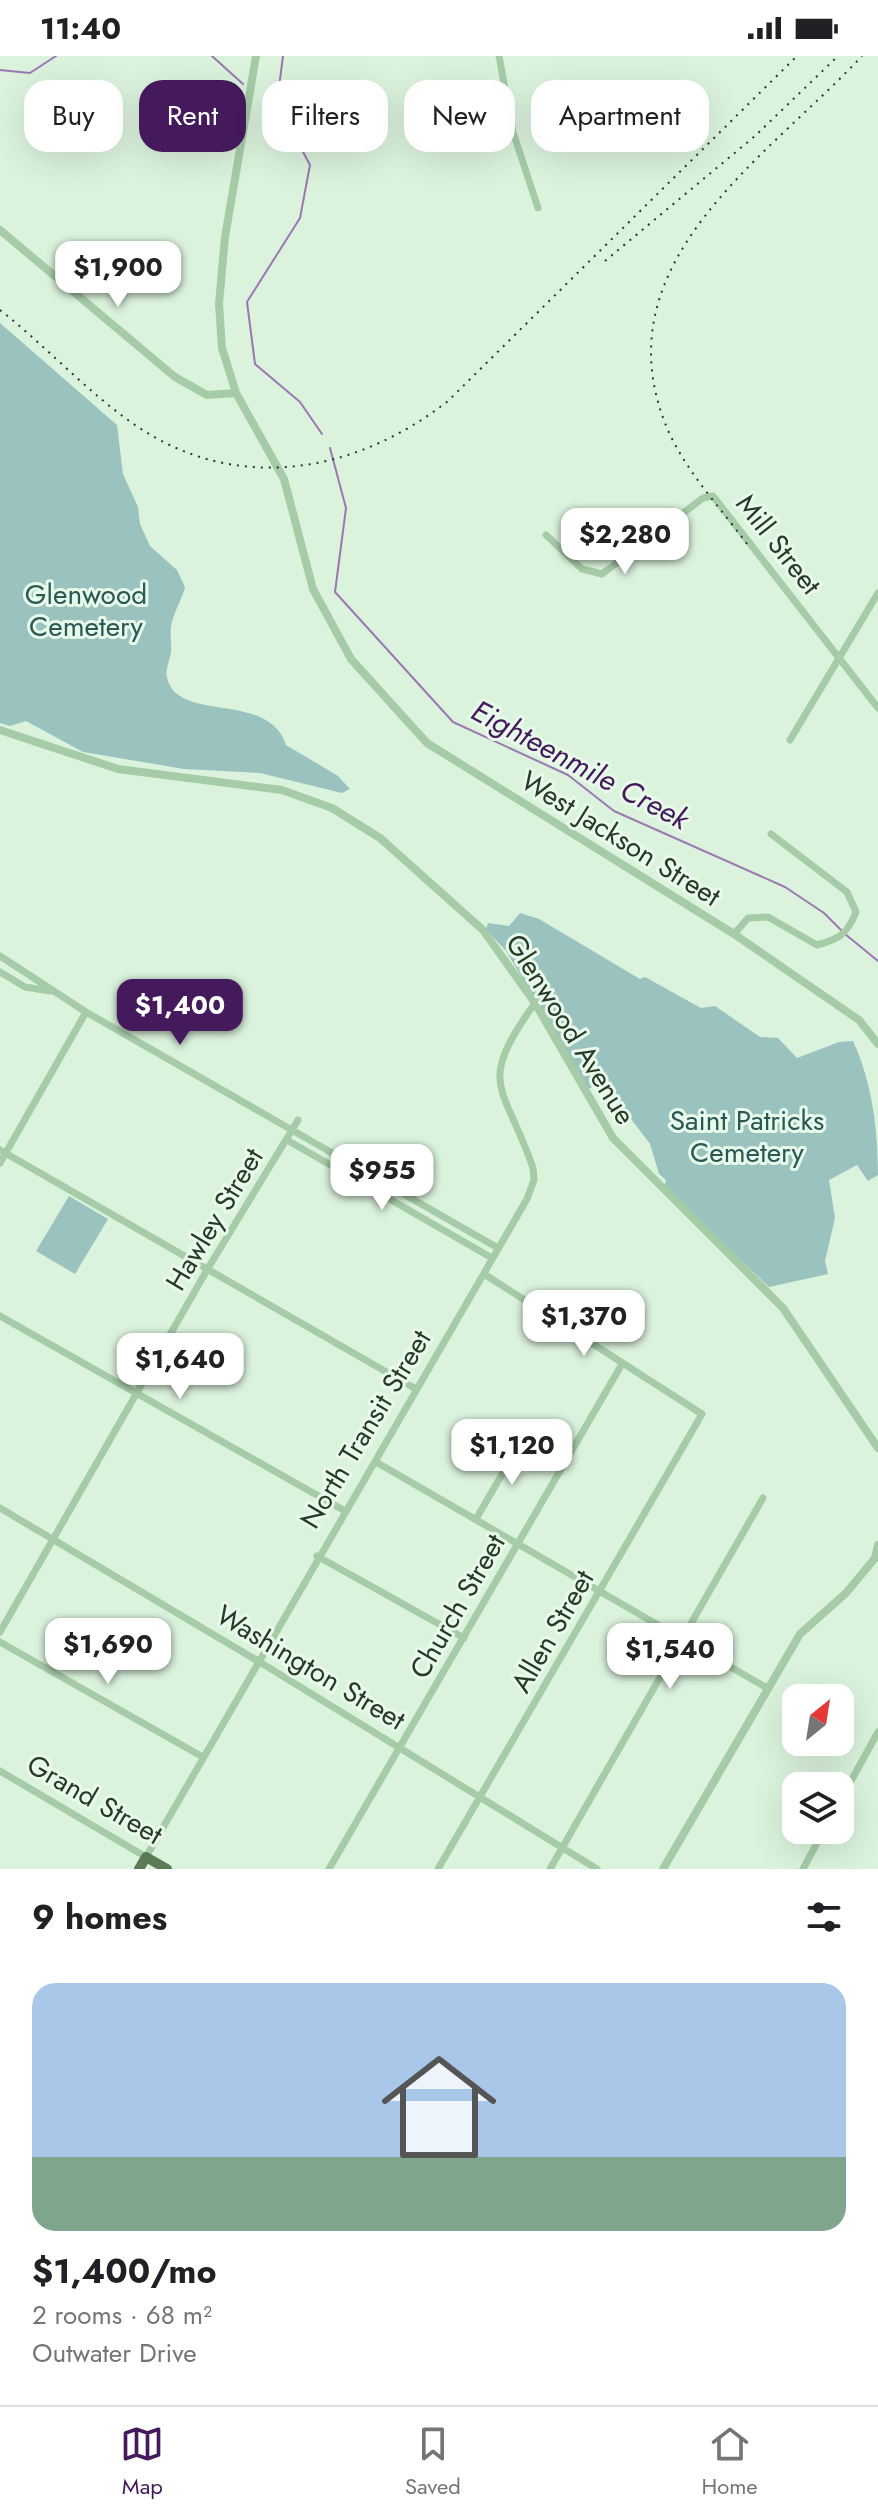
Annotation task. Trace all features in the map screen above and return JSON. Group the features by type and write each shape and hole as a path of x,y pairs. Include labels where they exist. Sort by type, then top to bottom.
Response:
{"main road":[{"name":"North Transit Street","path":"139,1869 146,1857"},
{"name":"Grand Street","path":"146,1857 167,1869"}],"street":[{"name":"West Jackson Street","path":"256,56 225,237 219,304 222,348 236,393 284,479 313,589 351,659 427,743 734,934 859,1020 878,1044"},
{"path":"499,56 513,132 538,208"},
{"path":"0,230 175,377 207,395 236,393"},
{"name":"Mill Street","path":"546,535 582,569 602,574 703,498 713,496 878,708"},
{"path":"790,740 878,593"},
{"name":"Glenwood Avenue","path":"0,730 118,769 282,790 311,798 380,838 431,892 483,930 535,1003 613,1138 783,1308 878,1448"},
{"path":"734,934 748,918 768,917 817,945 839,939 848,932 856,912 847,892 771,834"},
{"path":"0,956 86,1012 498,1248"},
{"path":"0,972 25,987 52,992"},
{"name":"North Transit Street","path":"146,1857 201,1756 317,1556 376,1462 527,1199 534,1180 530,1160 502,1095 498,1071 504,1049 535,1003"},
{"path":"0,1163 3,1152 86,1012"},
{"name":"Hawley Street","path":"0,1632 207,1270 298,1120"},
{"path":"287,1140 492,1258"},
{"path":"3,1152 416,1389"},
{"path":"484,1274 622,1364"},
{"path":"0,1316 345,1511"},
{"name":"Allen Street","path":"438,1869 702,1414 622,1364"},
{"name":"Church Street","path":"329,1869 622,1364"},
{"path":"476,1519 522,1440"},
{"path":"376,1462 767,1688"},
{"path":"550,1869 763,1498"},
{"name":"Washington Street","path":"0,1508 401,1747 597,1869"},
{"path":"663,1869 800,1634 846,1593 875,1558 878,1545"},
{"path":"317,1556 464,1638"},
{"path":"0,1642 201,1756"},
{"path":"854,1775 878,1732"},
{"path":"869,1747 878,1752"},
{"name":"Grand Street","path":"0,1771 146,1857"},
{"path":"803,1869 816,1844"}],"green space":[{"name":"Glenwood Cemetery","path":"0,323 117,425 123,474 138,507 140,524 150,546 177,570 185,587 171,629 167,677 174,691 187,700 262,718 276,728 286,745 338,776 350,789 342,793 260,773 184,769 83,752 26,721 10,726 0,723"},
{"name":"Saint Patricks Cemetery","path":"520,913 539,919 640,979 645,977 701,1008 715,1006 760,1037 778,1038 797,1058 839,1042 853,1041 873,1106 878,1175 868,1181 857,1165 829,1180 835,1218 825,1261 828,1274 769,1287 664,1188 666,1180 659,1174 650,1144 603,1082 588,1089 506,951 486,929 488,923 509,926"},
{"path":"69,1196 108,1219 75,1274 36,1251"}],"waterway":[{"path":"0,70 30,73 56,56"},
{"path":"212,56 239,80"},
{"name":"Eighteenmile Creek","path":"283,56 277,103 310,165 300,218 247,302 255,364 300,402 322,434"},
{"name":"Eighteenmile Creek","path":"330,448 346,508 335,592 453,722 568,775 614,811 785,887 824,913 841,930"},
{"name":"Eighteenmile Creek","path":"845,934 878,961"}],"railway":[{"path":"0,310 117,412 174,447 214,461 255,467 295,466 335,459 375,445 412,426 448,401 797,56"},
{"path":"605,261 755,136 838,56"},
{"path":"747,544 691,471 665,423 651,365 656,312 675,263 704,217 741,174 862,56"}]}
